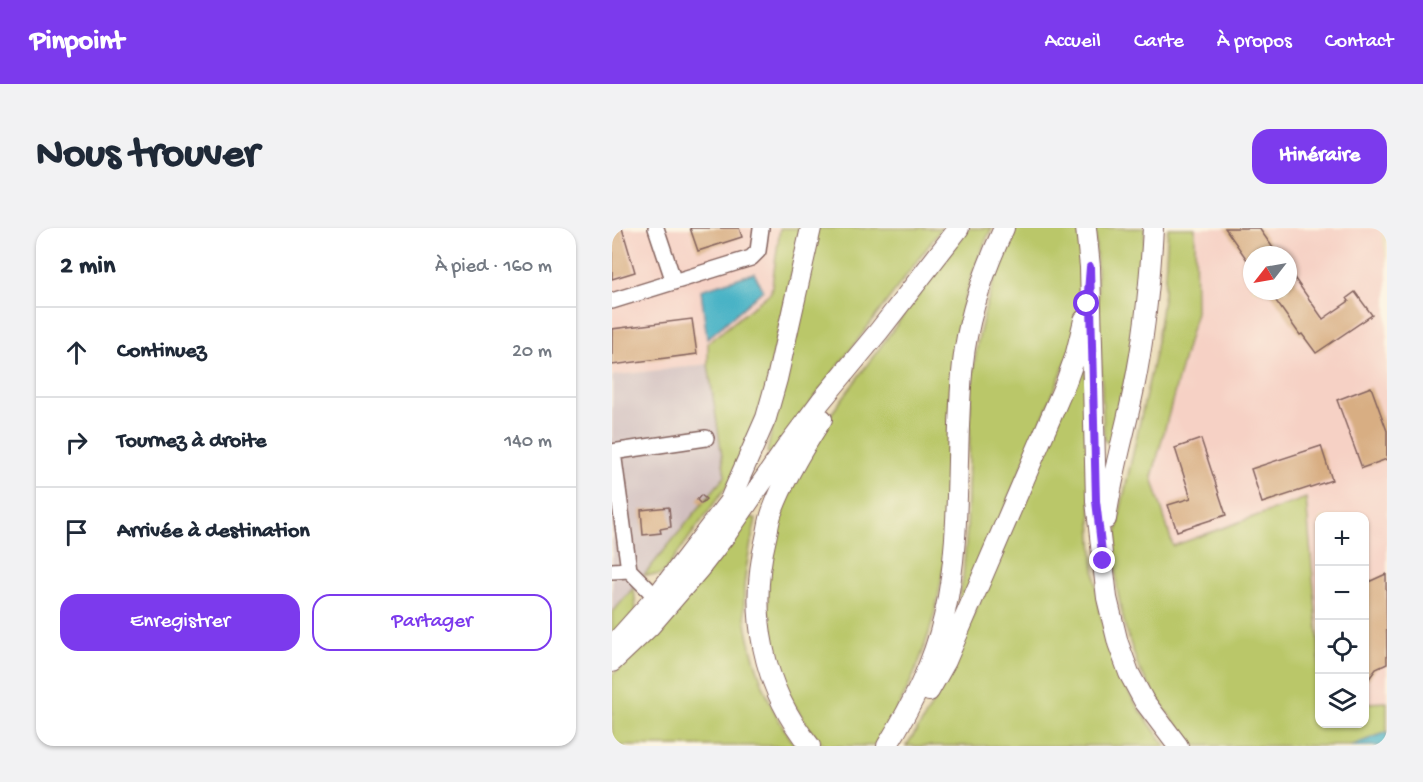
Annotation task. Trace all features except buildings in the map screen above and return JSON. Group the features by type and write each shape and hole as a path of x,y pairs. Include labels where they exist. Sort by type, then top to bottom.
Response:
{"main road":[{"path":"612,646 656,597 729,502 766,418 811,228"},
{"path":"612,662 650,626 700,568 814,410 879,331 958,228"},
{"path":"888,746 921,685 943,618 955,536 963,362 974,306 1004,228"},
{"path":"1086,228 1090,267 1096,501 1107,598 1118,643 1129,673 1144,701 1178,746"},
{"path":"1103,561 1109,499 1143,339 1149,295 1153,228"},
{"path":"888,746 915,712 946,661 1066,382 1084,323 1090,267"},
{"path":"810,746 785,708 767,663 760,629 758,591 763,552 772,513 788,476 879,331"}],"lane":[{"path":"656,228 674,282"},
{"path":"612,301 751,258 758,251 761,228"},
{"path":"656,597 628,570 613,452 706,438"},
{"path":"612,572 628,570"}],"shaded area":[{"path":"612,228 780,228 771,292 708,343 708,364 612,376"},
{"path":"1195,228 1381,228 1387,266 1387,702 1369,703 1369,512 1315,512 1315,601 1306,499 1173,547 1152,477 1196,312"},
{"path":"708,364 725,476 612,613 612,376"}],"green space":[{"path":"780,228 802,228 762,407 732,479 664,572 659,575 644,575 725,476 708,364 708,343 771,292"},
{"path":"817,228 942,228 772,454 769,454 767,452 810,251"},
{"path":"969,228 992,228 968,289 954,353 950,396 945,555 942,580 930,631 901,703 874,746 824,746 808,727 792,701 772,645 768,617 768,563 779,510 826,421"},
{"path":"1016,228 1079,228 1084,281 1080,315 1072,348 963,608 958,606 967,528 971,387 986,306 999,264"},
{"path":"1095,228 1145,228 1140,302 1131,355 1110,443 1104,439"},
{"path":"1168,228 1195,228 1196,312 1152,477 1173,546 1306,498 1315,600 1315,728 1369,728 1369,703 1387,702 1387,732 1351,746 1193,746 1163,707 1139,669 1125,627 1117,589 1115,550 1120,512 1155,354 1164,292"},
{"path":"1085,359 1093,559 1103,625 1109,647 1127,689 1166,746 906,746 941,689"},
{"path":"749,516 756,519 744,587 744,607 751,649 765,691 796,746 612,746 612,675 637,652"},
{"path":"634,587 636,611 612,638 612,613"}],"water":[{"path":"754,273 763,290 707,339 701,290"},
{"path":"1387,732 1387,744 1383,746 1351,746"}],"route":[{"path":"1087,304 1090,267 1096,501 1103,561"}]}
